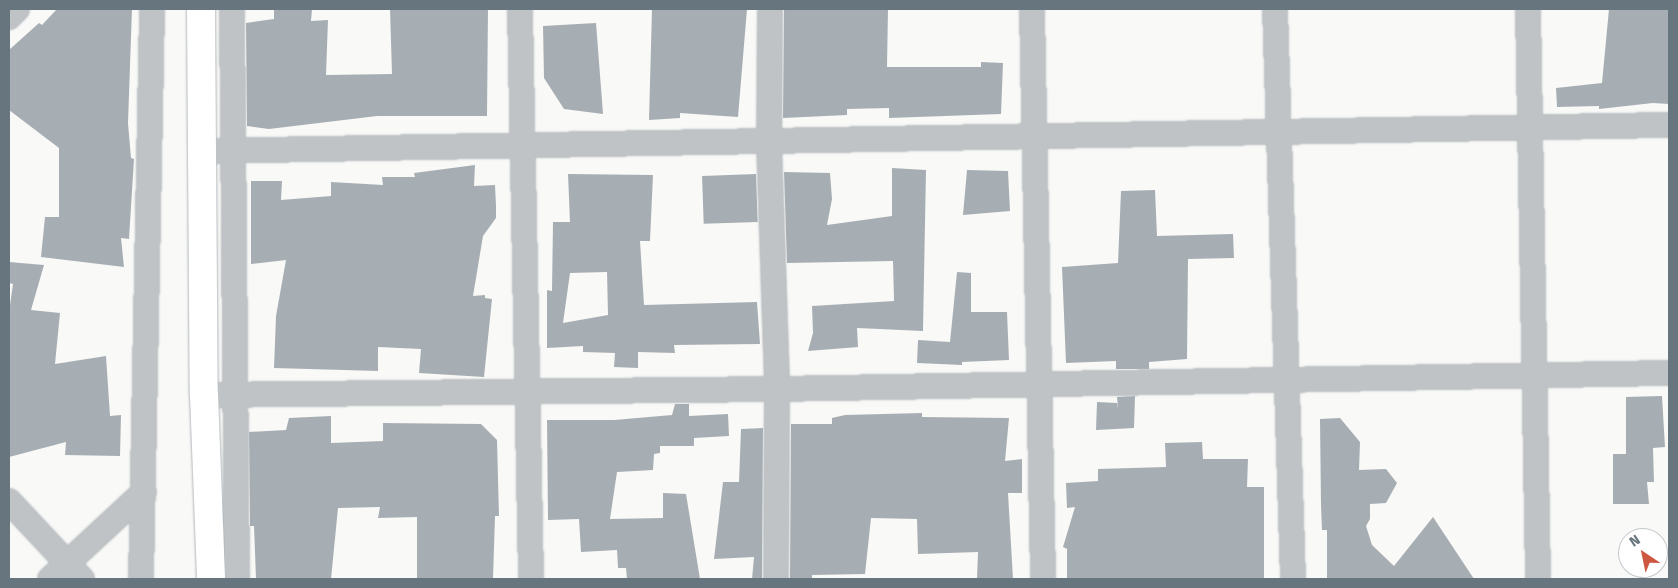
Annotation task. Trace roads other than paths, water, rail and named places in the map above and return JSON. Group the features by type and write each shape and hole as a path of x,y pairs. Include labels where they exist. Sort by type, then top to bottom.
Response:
{"street":[{"path":"9,17 17,9"},
{"path":"142,579 152,9"},
{"path":"201,9 205,151 204,395 212,579"},
{"path":"232,9 238,579"},
{"path":"520,9 531,579"},
{"path":"770,9 768,142 776,389 776,579"},
{"path":"1032,9 1043,579"},
{"path":"1275,9 1293,579"},
{"path":"1528,9 1538,579"},
{"path":"205,151 233,153 1669,125"},
{"path":"204,395 776,389 1669,373"},
{"path":"50,579 75,571 144,492"},
{"path":"9,501 75,571"}]}
